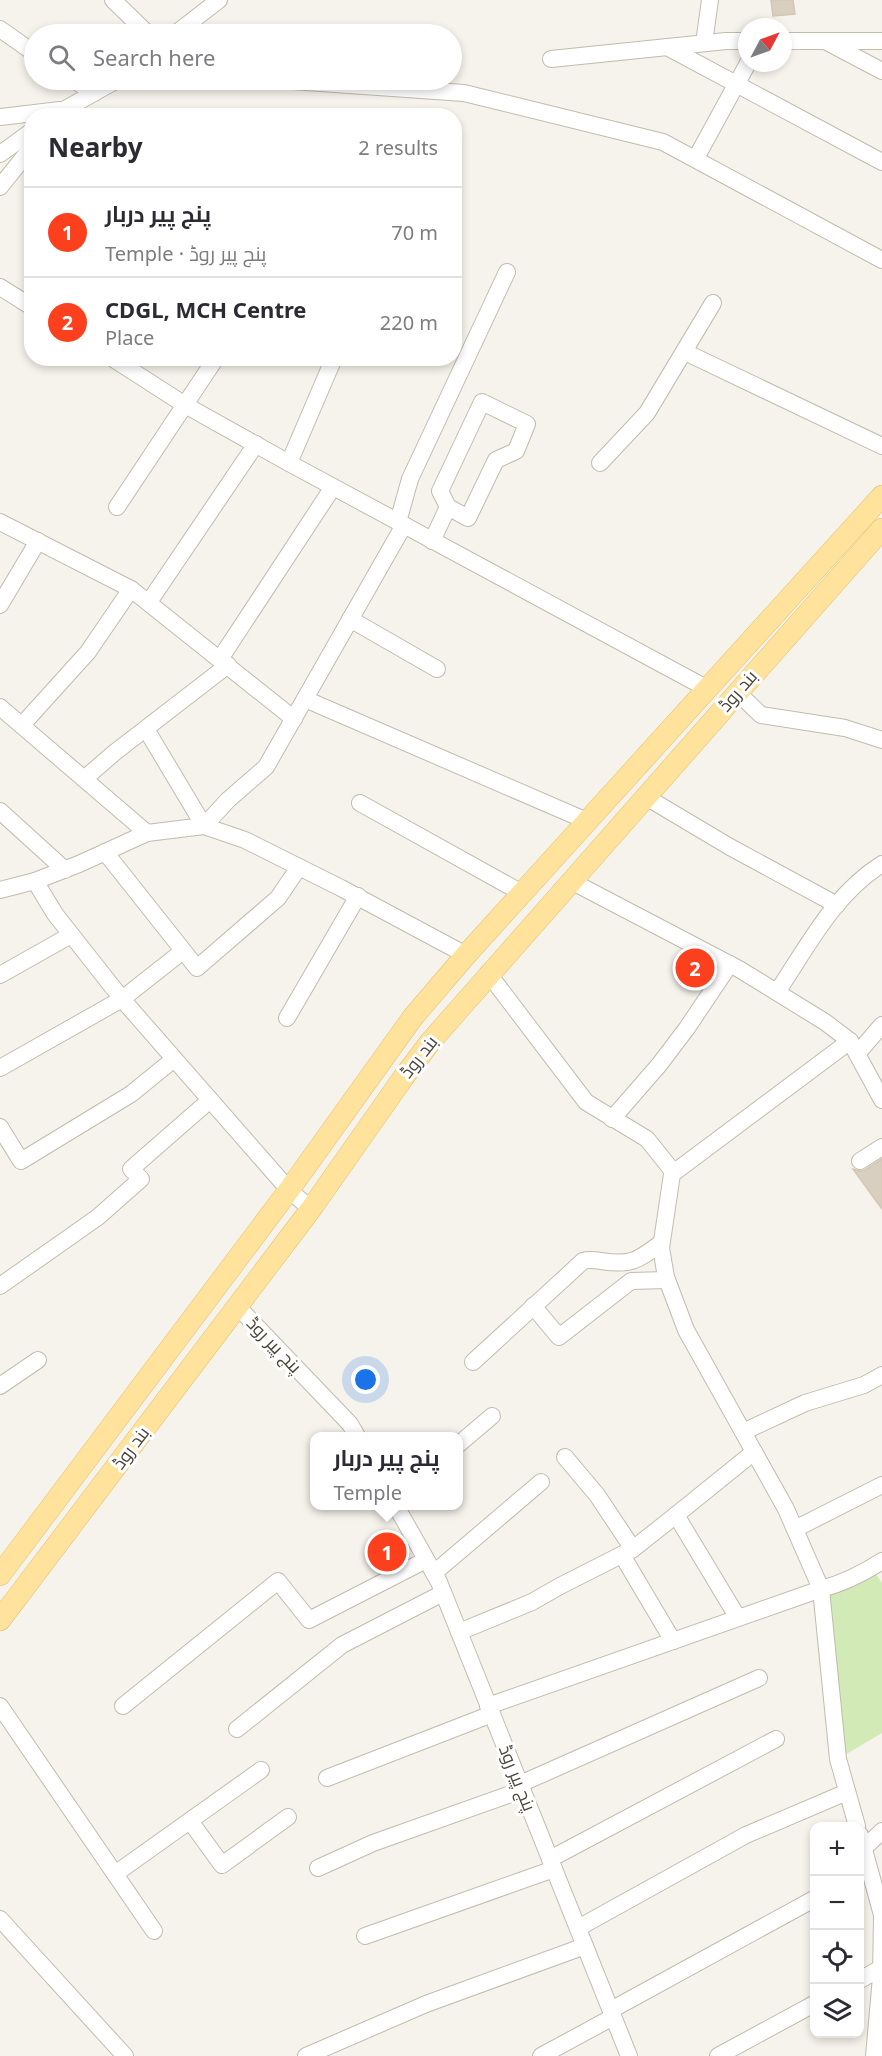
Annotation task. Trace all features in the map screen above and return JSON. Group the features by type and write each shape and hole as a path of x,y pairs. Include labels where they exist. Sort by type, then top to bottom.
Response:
{"main road":[{"name":"بند روڈ","path":"0,1575 289,1190 413,1017 706,688 882,496"},
{"name":"بند روڈ","path":"0,1620 312,1209 431,1041 488,973 882,529"}],"street":[{"path":"113,0 138,24"},
{"path":"188,24 219,0"},
{"path":"704,44 710,0"},
{"path":"0,29 24,46"},
{"path":"792,41 882,41"},
{"path":"825,41 882,71"},
{"path":"551,59 738,42"},
{"path":"666,47 882,162"},
{"path":"696,158 743,72"},
{"path":"89,90 94,93"},
{"path":"67,108 99,90"},
{"path":"421,90 464,93 663,142 882,260"},
{"path":"0,117 24,116"},
{"path":"0,154 24,137"},
{"path":"0,187 24,157"},
{"path":"204,826 228,800 266,767 351,619 401,524 410,479 507,272"},
{"path":"0,287 24,302"},
{"path":"600,463 647,413 713,303"},
{"path":"685,352 882,446"},
{"path":"124,366 185,405 289,463 706,688"},
{"path":"117,507 211,366"},
{"path":"289,463 331,366"},
{"path":"482,402 527,424 516,451 496,460 468,518 448,507 440,491 482,402"},
{"path":"149,602 256,444"},
{"path":"84,779 224,662 333,487"},
{"path":"432,541 448,507"},
{"path":"0,522 130,589 294,718"},
{"path":"0,605 38,542"},
{"path":"22,725 88,652 130,589"},
{"path":"351,619 437,669"},
{"path":"737,692 760,715 845,728 882,740"},
{"path":"305,699 587,821"},
{"path":"0,707 147,833"},
{"path":"146,729 204,826"},
{"path":"646,797 730,847 837,905"},
{"path":"360,803 522,893"},
{"path":"0,811 65,870"},
{"path":"0,890 65,870 147,833 204,826 245,840 300,867 466,955"},
{"path":"105,852 197,968 278,898 300,867"},
{"path":"777,993 837,905 863,876 882,864"},
{"path":"35,881 55,914 122,999 289,1190 312,1209"},
{"path":"571,881 730,964 825,1022 854,1048 882,1100"},
{"path":"287,1018 358,896"},
{"path":"0,975 71,935"},
{"path":"0,1068 122,999 183,951"},
{"path":"612,1119 659,1065 730,964"},
{"path":"488,973 586,1102 647,1139 671,1169 662,1243 667,1280 686,1330 786,1509 822,1589 838,1759 856,1822"},
{"path":"672,1174 854,1048 882,1025"},
{"path":"0,1127 21,1161 131,1094 174,1059"},
{"path":"2,1281 98,1217 141,1179 131,1169 210,1100"},
{"path":"860,1161 882,1147"},
{"path":"473,1362 583,1261 591,1259 629,1263 662,1243"},
{"path":"533,1306 559,1336 631,1281 667,1280"},
{"name":"پنج پیر روڈ","path":"238,1307 350,1424 354,1432"},
{"path":"0,1386 38,1360"},
{"path":"743,1432 805,1403 864,1385 882,1375"},
{"path":"463,1441 492,1416"},
{"path":"459,1632 532,1602 627,1552 754,1452"},
{"path":"566,1458 597,1495 673,1641"},
{"path":"123,1706 278,1581 309,1620 430,1567 541,1482"},
{"path":"795,1529 882,1485"},
{"name":"پنج پیر روڈ","path":"398,1510 443,1593 629,2056"},
{"path":"676,1515 738,1618"},
{"path":"327,1778 490,1710 673,1641 842,1584 882,1561"},
{"path":"237,1729 342,1645 443,1593"},
{"path":"318,1868 373,1843 521,1787 759,1678"},
{"path":"0,1706 154,1931"},
{"path":"365,1936 552,1864 776,1739"},
{"path":"115,1874 261,1770"},
{"path":"578,1928 746,1836 847,1792"},
{"path":"190,1821 222,1865 288,1817"},
{"path":"864,1840 882,1831"},
{"path":"865,1876 882,1915 881,1974 874,2056"},
{"path":"541,2056 612,2013 810,1901"},
{"path":"0,1919 125,2056"},
{"path":"306,2056 426,2004 585,1946"},
{"path":"864,1979 881,1974"},
{"path":"718,2056 810,2006"}],"green space":[{"path":"872,1568 882,1583 882,1733 838,1759 821,1589"}],"building":[{"path":"771,0 793,0 795,14 773,16"},
{"path":"689,955 709,965 700,984 678,975"},
{"path":"882,1159 882,1209 853,1169 865,1170"}],"place":[{"name":"CDGL, MCH Centre","path":"695,968"},
{"name":"پنج پیر دربار","path":"387,1552"}]}
